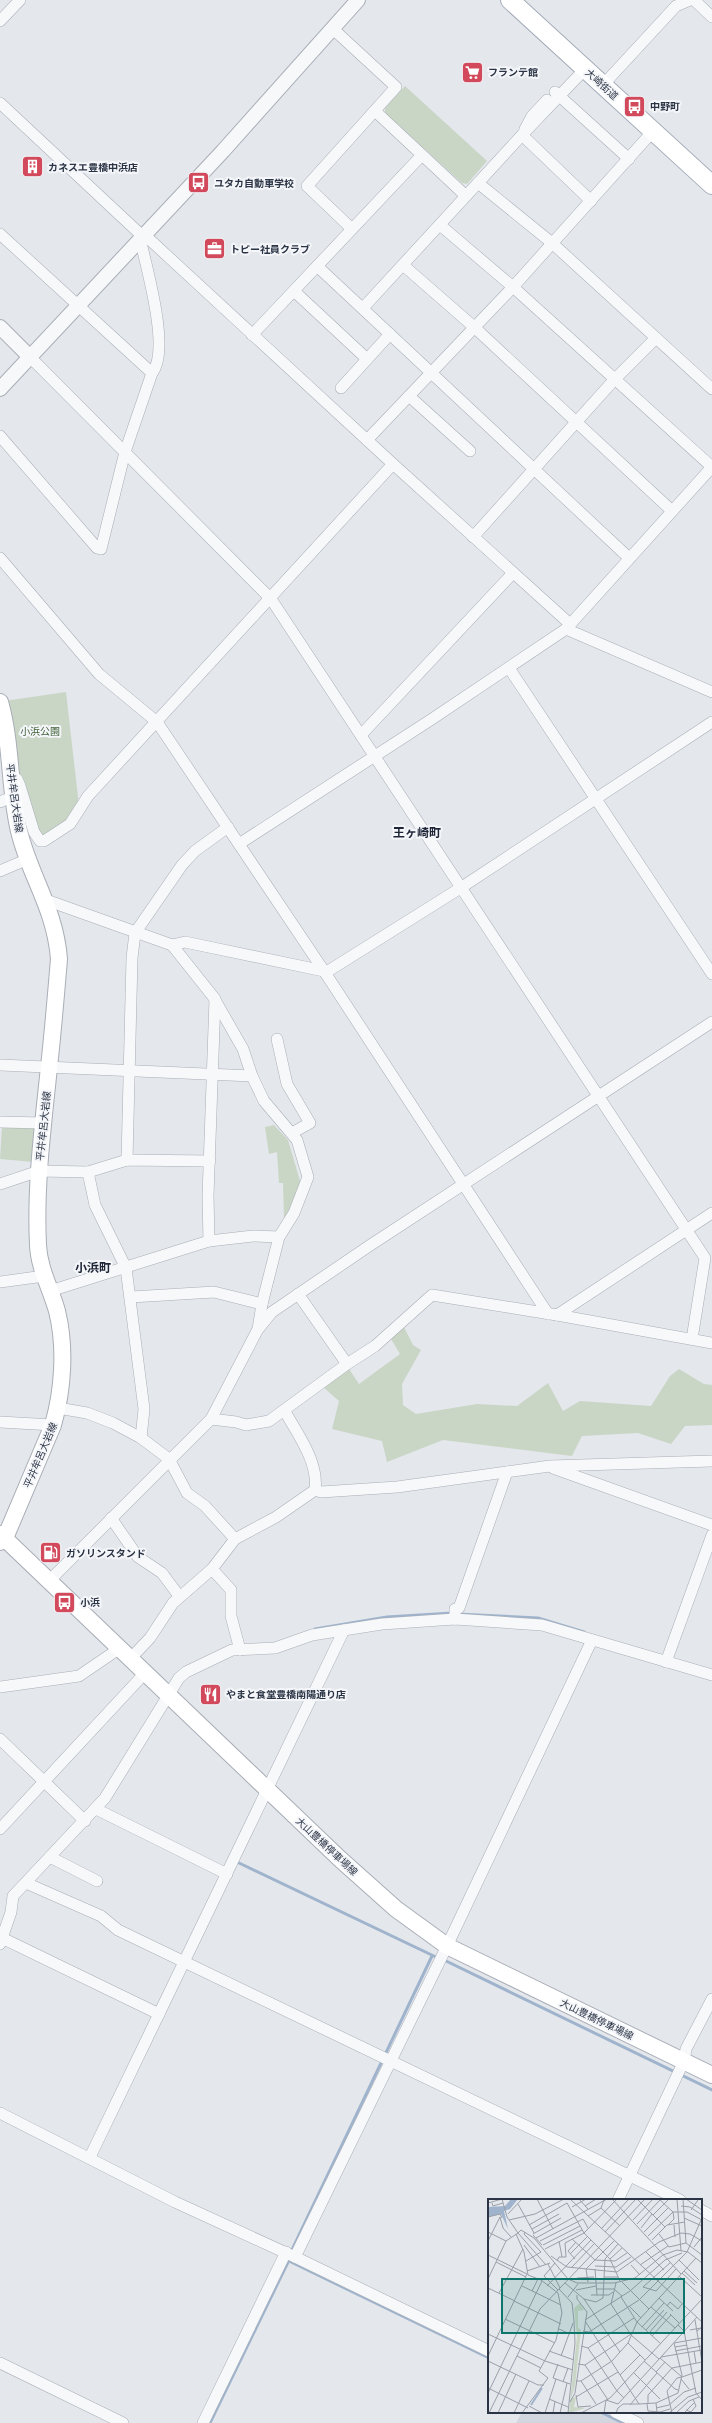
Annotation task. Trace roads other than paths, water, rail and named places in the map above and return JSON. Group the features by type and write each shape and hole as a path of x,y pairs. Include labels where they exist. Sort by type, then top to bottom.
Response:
{"main road":[{"name":"大崎街道","path":"510,0 603,86 654,130 712,185"},
{"name":"平井牟呂大岩線","path":"0,702 13,778 7,799 28,859 46,900 57,935 59,958 39,1171 38,1246 44,1276 50,1291 60,1330 61,1381 58,1408 53,1425 2,1538"},
{"name":"大山豊橋停車場線","path":"2,1538 50,1580 145,1673 396,1909 442,1955 680,2071 712,2075"}],"street":[{"path":"0,21 20,0"},
{"path":"0,389 223,151 358,0"},
{"path":"603,86 676,6 690,0"},
{"path":"694,0 712,17"},
{"path":"332,28 396,87 307,186 352,229"},
{"path":"363,308 522,135 532,116 557,94 583,67"},
{"path":"557,94 629,159"},
{"path":"0,103 142,236 513,573 568,626 712,692"},
{"path":"374,111 466,196"},
{"path":"367,440 513,287 654,130"},
{"path":"522,135 591,201"},
{"path":"252,335 422,155"},
{"path":"478,183 552,244 712,389"},
{"path":"239,844 509,668 568,626 628,557 712,467 614,380 513,287 440,225"},
{"path":"0,234 152,372"},
{"path":"0,436 98,548 101,549 125,452 152,372 156,367 160,330 142,236"},
{"path":"403,265 474,327 671,510"},
{"path":"317,266 628,557"},
{"path":"294,291 367,359"},
{"path":"0,327 271,599 705,1258 692,1339"},
{"path":"340,388 390,334"},
{"path":"473,537 575,422 656,338"},
{"path":"409,396 470,451"},
{"path":"13,778 17,779 20,786 34,832 40,841 44,841 70,824 88,796 271,599 393,464"},
{"path":"0,558 100,674 157,722 228,827 463,1184 552,1314"},
{"path":"361,735 513,573"},
{"path":"509,668 597,798 712,974"},
{"path":"46,900 172,945 185,942 324,972 462,887 712,722"},
{"path":"127,1160 132,958 135,933 182,864 195,851 228,827"},
{"path":"0,871 28,859"},
{"path":"172,945 215,999 243,1049 252,1076 264,1101 297,1140 308,1177 294,1213 279,1237 262,1304 258,1329"},
{"path":"209,1241 208,1196 215,999"},
{"path":"50,1580 211,1419 258,1329 272,1312 598,1094 712,1022"},
{"path":"277,1039 287,1084 310,1123 292,1133"},
{"path":"0,1065 252,1076"},
{"path":"0,1122 43,1123"},
{"path":"0,1184 39,1171 88,1172 127,1160 210,1162"},
{"path":"88,1172 95,1205 126,1268 131,1297 144,1409 141,1438"},
{"path":"552,1314 712,1213"},
{"path":"50,1291 209,1241 253,1236 279,1237"},
{"path":"0,1282 44,1276"},
{"path":"131,1297 214,1292 262,1304"},
{"path":"298,1294 347,1364"},
{"path":"211,1419 236,1422 246,1425 269,1421 347,1364 375,1346 432,1295 552,1314 712,1343"},
{"path":"58,1408 100,1418 141,1438 169,1460 188,1493 205,1506 235,1539"},
{"path":"0,1687 79,1676 125,1653 150,1638 179,1596 212,1569 235,1539 276,1517 314,1490 315,1479 308,1454 284,1410"},
{"path":"0,1422 53,1425"},
{"path":"314,1490 321,1492 370,1490 550,1466 712,1461"},
{"path":"550,1466 712,1525"},
{"path":"455,1614 459,1608 507,1472"},
{"path":"111,1518 138,1557 162,1574 179,1596"},
{"path":"668,1658 712,1535"},
{"path":"212,1569 231,1590 231,1616 240,1650"},
{"path":"159,2014 1,1941 11,1912 13,1896 96,1810 109,1792 180,1678 186,1672 225,1652 275,1648 312,1635 455,1614 531,1623 592,1640 668,1658 712,1675"},
{"path":"90,2157 344,1630"},
{"path":"203,2423 291,2254 442,1955 592,1640"},
{"path":"0,1829 145,1673"},
{"path":"0,1739 85,1820"},
{"path":"96,1810 227,1874"},
{"path":"50,1857 97,1880"},
{"path":"26,1883 101,1916 118,1930 390,2059 678,2199"},
{"path":"618,2199 680,2071 686,2049 712,1998"},
{"path":"0,2113 90,2157 175,2202 291,2254 488,2351"},
{"path":"702,2211 712,2216"},
{"path":"0,2363 123,2423"},
{"path":"617,2413 638,2423"}],"waterway":[{"path":"315,1629 387,1617 452,1613"},
{"path":"457,1614 538,1618 584,1632"},
{"path":"237,1862 438,1958"},
{"path":"291,2252 432,1956"},
{"path":"444,1960 712,2090"},
{"path":"210,2423 290,2258"},
{"path":"289,2261 488,2358"},
{"path":"602,2413 623,2423"}],"place":[{"name":"フランテ館","path":"472,72"},
{"name":"中野町","path":"635,106"},
{"name":"カネスエ豊橋中浜店","path":"32,167"},
{"name":"ユタカ自動車学校","path":"198,183"},
{"name":"トピー社員クラブ","path":"215,249"},
{"name":"ガソリンスタンド","path":"51,1553"},
{"name":"小浜","path":"64,1602"},
{"name":"やまと食堂豊橋南陽通り店","path":"210,1694"}],"district":[{"name":"王ヶ崎町","path":"417,832"},
{"name":"小浜町","path":"93,1267"}],"park label":[{"name":"小浜公園","path":"40,731"}]}
